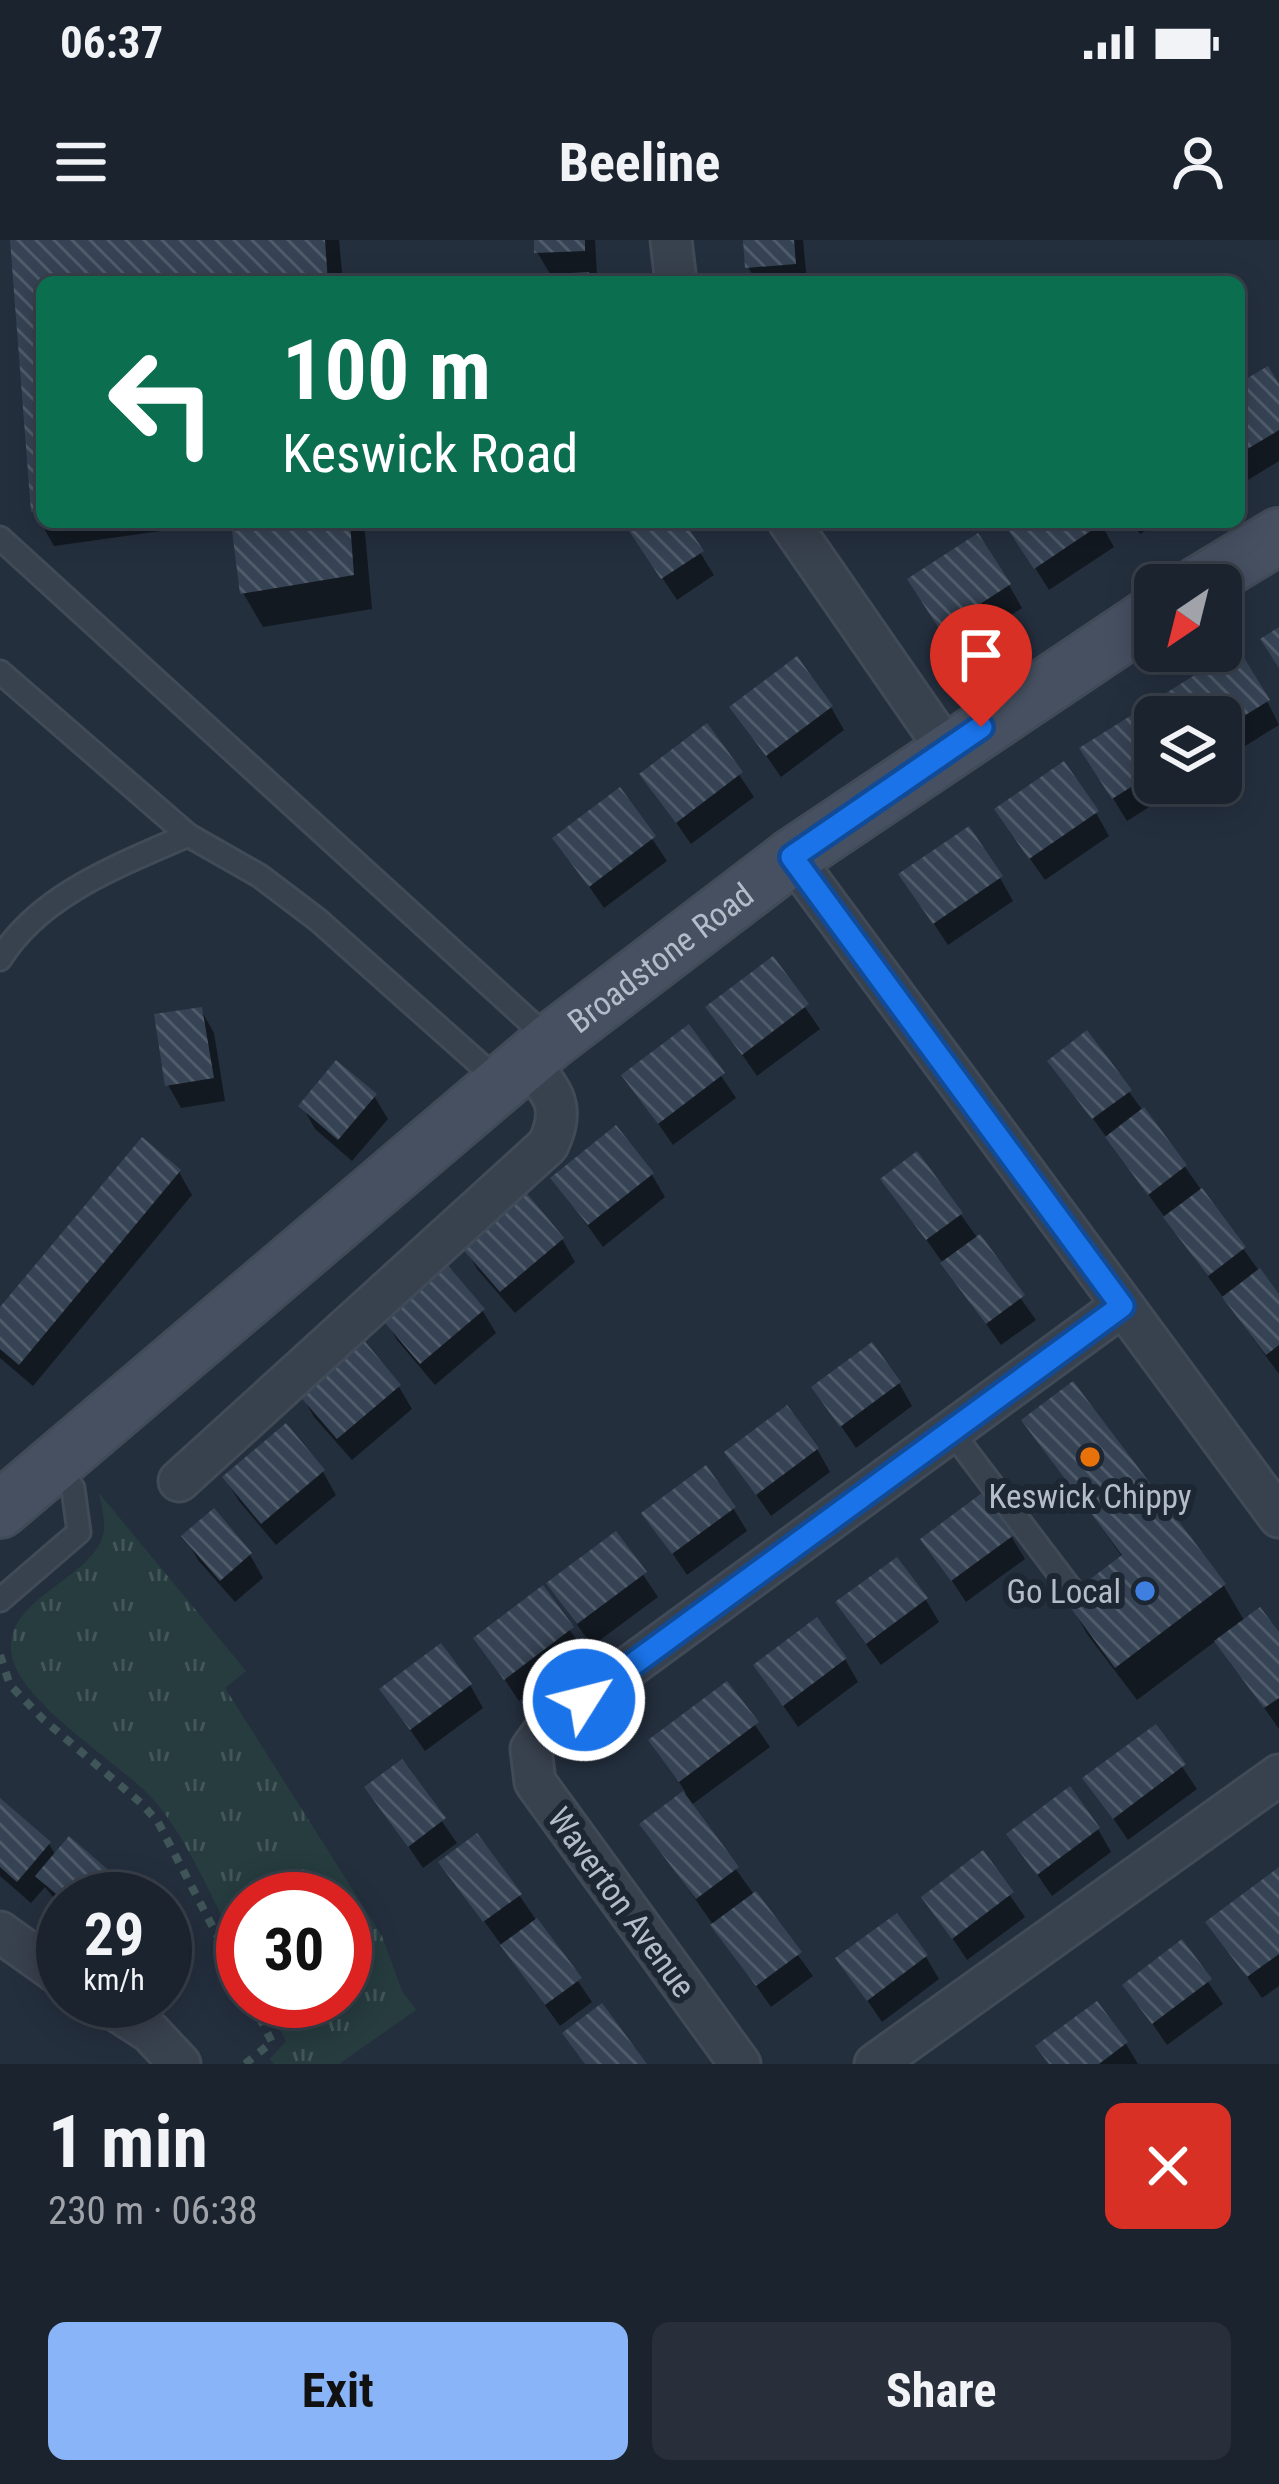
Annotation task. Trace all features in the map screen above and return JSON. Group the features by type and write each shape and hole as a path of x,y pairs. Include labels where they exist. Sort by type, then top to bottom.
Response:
{"main road":[{"path":"1233,564 1279,536"},
{"name":"Broadstone Road","path":"0,1510 526,1062 792,857 1134,627"}],"street":[{"path":"671,240 675,276"},
{"path":"793,528 946,750"},
{"path":"792,857 1279,1516"},
{"path":"179,1480 548,1144 558,1124 558,1107 549,1088 526,1062"},
{"name":"Waverton Avenue","path":"740,2064 535,1782 531,1749 547,1726 1122,1306"},
{"path":"875,2064 1279,1774"},
{"path":"0,1932 36,1958"},
{"path":"144,2028 180,2064"}],"lane":[{"path":"0,538 526,1062"},
{"path":"0,672 188,835 260,876 526,1062"},
{"path":"0,959 10,942 80,883 188,835"},
{"path":"951,1431 1070,1588"},
{"path":"0,1600 79,1532 73,1488 55,1466"}],"path":[{"path":"0,1655 10,1685 158,1822 216,1933"},
{"path":"244,2064 272,2042 265,2028"}],"green space":[{"path":"99,1493 246,1671 225,1688 341,1872 216,1872 216,1905 191,1855 153,1799 29,1688 11,1649 14,1630 38,1600 87,1561 104,1526"},
{"path":"372,1920 402,1991 416,2010 339,2064 274,2064 270,2059 286,2041 279,2028 372,2028"}],"building":[{"path":"10,240 325,240 328,276 36,276 36,512 31,512"},
{"path":"534,240 585,240 585,251 534,253"},
{"path":"743,240 794,240 796,264 745,268"},
{"path":"589,272 589,276 538,275"},
{"path":"1268,366 1279,384 1279,430 1245,450 1245,379"},
{"path":"232,528 350,528 354,575 240,594"},
{"path":"627,528 688,528 704,551 661,579"},
{"path":"1007,528 1095,528 1034,569"},
{"path":"978,533 1011,584 940,630 907,579"},
{"path":"1279,627 1279,668 1260,639"},
{"path":"1242,654 1270,700 1242,717 1242,696 1166,693 1200,672 1242,672"},
{"path":"797,656 833,706 766,756 729,707"},
{"path":"1134,714 1134,785 1112,799 1079,748"},
{"path":"707,723 743,772 676,823 639,774"},
{"path":"1064,761 1099,811 1029,859 994,809"},
{"path":"620,787 656,836 589,887 552,838"},
{"path":"969,826 1003,876 933,924 898,874"},
{"path":"773,956 809,1004 742,1055 705,1007"},
{"path":"202,1007 214,1078 165,1086 154,1014"},
{"path":"689,1024 725,1073 658,1124 621,1075"},
{"path":"1087,1030 1132,1090 1092,1119 1047,1061"},
{"path":"336,1060 377,1094 338,1140 298,1106"},
{"path":"1144,1107 1187,1165 1148,1195 1105,1137"},
{"path":"616,1125 654,1173 588,1225 550,1178"},
{"path":"142,1137 181,1170 19,1365 0,1349 0,1307"},
{"path":"917,1151 963,1213 926,1240 880,1179"},
{"path":"1202,1188 1246,1247 1208,1276 1163,1217"},
{"path":"525,1191 564,1238 500,1292 460,1246"},
{"path":"980,1234 1025,1295 986,1324 940,1263"},
{"path":"445,1262 485,1309 420,1364 380,1317"},
{"path":"1260,1268 1279,1294 1279,1345 1266,1355 1222,1297"},
{"path":"362,1338 401,1385 337,1439 297,1393"},
{"path":"872,1342 901,1382 840,1427 811,1387"},
{"path":"1073,1381 1226,1584 1115,1668 1064,1599 1122,1555 1021,1420"},
{"path":"787,1405 819,1448 756,1495 724,1452"},
{"path":"286,1423 325,1470 261,1524 222,1477"},
{"path":"706,1465 736,1507 672,1554 641,1513"},
{"path":"982,1493 1014,1535 951,1581 920,1539"},
{"path":"214,1508 252,1553 220,1581 181,1536"},
{"path":"616,1531 647,1572 577,1624 546,1583"},
{"path":"897,1557 928,1598 866,1644 835,1602"},
{"path":"543,1585 574,1627 504,1680 473,1638"},
{"path":"1260,1607 1279,1632 1279,1698 1264,1708 1214,1641"},
{"path":"817,1617 847,1658 783,1706 753,1665"},
{"path":"441,1643 472,1684 410,1730 379,1689"},
{"path":"727,1681 759,1722 679,1782 648,1740"},
{"path":"1156,1724 1186,1764 1113,1819 1082,1778"},
{"path":"402,1759 446,1818 408,1847 364,1787"},
{"path":"1070,1786 1100,1828 1037,1875 1006,1834"},
{"path":"683,1791 739,1867 696,1899 639,1824"},
{"path":"0,1798 51,1842 17,1882 0,1867"},
{"path":"477,1833 522,1894 483,1922 438,1862"},
{"path":"69,1836 111,1872 38,1872"},
{"path":"983,1850 1014,1892 952,1939 921,1897"},
{"path":"1279,1867 1279,1954 1247,1977 1205,1922"},
{"path":"756,1891 802,1952 756,1986 710,1925"},
{"path":"897,1913 928,1955 867,2001 835,1958"},
{"path":"537,1918 582,1978 545,2005 500,1945"},
{"path":"1182,1939 1212,1979 1152,2024 1122,1985"},
{"path":"1097,2001 1128,2042 1099,2064 1049,2064 1035,2046"},
{"path":"602,2003 647,2064 585,2064 562,2033"}],"place":[{"name":"Keswick Chippy","path":"1090,1457"},
{"name":"Go Local","path":"1145,1591"}],"route":[{"path":"584,1700 1122,1306 792,857 981,727"}]}
